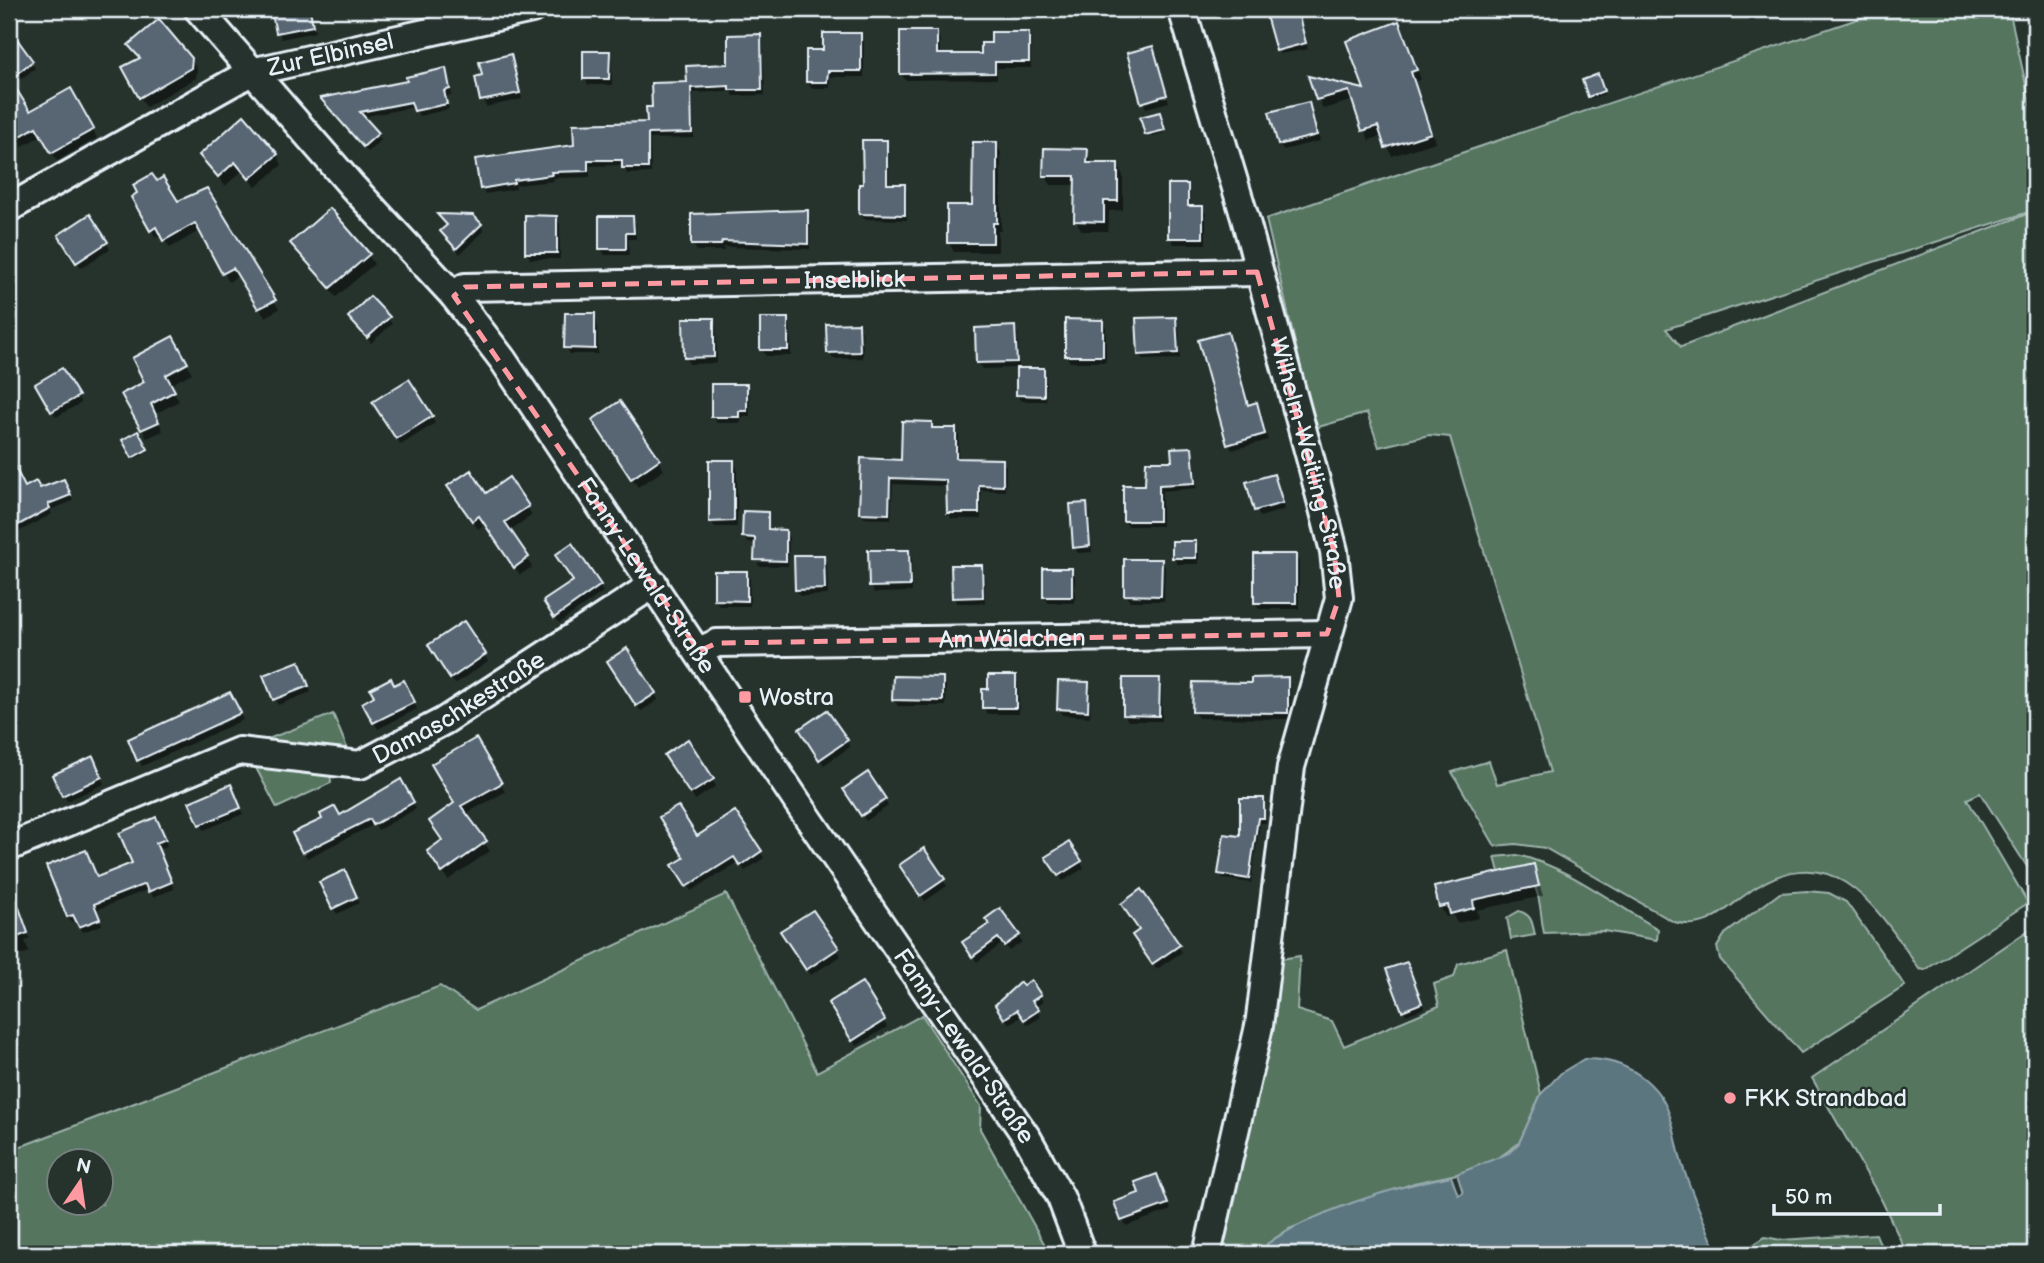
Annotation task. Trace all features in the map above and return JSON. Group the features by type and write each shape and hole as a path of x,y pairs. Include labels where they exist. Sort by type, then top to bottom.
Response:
{"street":[{"name":"Fanny-Lewald-Straße","path":"198,9 251,72 454,296 503,360 1028,1139 1061,1198 1082,1254"},
{"name":"Zur Elbinsel","path":"9,208 251,72 532,9"},
{"name":"Wilhelm-Weitling-Straße","path":"1182,9 1245,218 1334,551 1339,598 1326,634 1291,766 1259,1026 1207,1254"},
{"name":"Inselblick","path":"454,296 466,287 1258,272"},
{"name":"Damaschkestraße","path":"9,847 239,751 360,765 444,721 654,584"},
{"name":"Am Wäldchen","path":"699,651 717,643 1326,634"}],"highlighted area":[{"path":"1257,272 1334,551 1339,598 1327,634 717,643 699,651 454,296 465,287"}],"green space":[{"path":"1887,9 2009,9 2035,125 2035,210 1666,329 1681,347 2035,211 2035,879 1980,793 1967,799 2028,903 1925,970 1919,969 1884,919 1865,899 1845,883 1823,873 1799,871 1771,879 1710,919 1685,924 1674,922 1545,848 1516,844 1495,846 1452,772 1489,761 1497,784 1550,772 1450,437 1429,435 1379,447 1367,413 1315,428 1266,219"},
{"path":"333,714 350,755 267,746 265,740"},
{"path":"258,761 330,769 331,783 277,808 255,766"},
{"path":"1517,855 1536,860 1590,887 1658,929 1657,940 1604,931 1544,933 1535,887 1539,885 1499,872 1495,857"},
{"path":"1780,893 1829,893 1846,902 1905,986 1801,1053 1720,959 1717,947 1725,934"},
{"path":"726,894 817,1072 922,1015 981,1106 980,1129 1050,1254 9,1254 9,1151 440,986 476,1010"},
{"path":"1519,911 1529,917 1535,935 1511,939 1507,918"},
{"path":"2035,926 2035,1254 1907,1254 1882,1201 1812,1078"},
{"path":"1507,950 1541,1094 1519,1143 1497,1159 1457,1174 1414,1183 1289,1229 1267,1244 1266,1254 1214,1254 1266,1045 1281,959 1300,956 1297,1010 1332,1021 1344,1046 1439,1006 1434,984 1454,977 1458,964"},
{"path":"1876,1234 1884,1254 1739,1254 1765,1237 1781,1240"}],"water":[{"path":"1584,1059 1614,1063 1627,1068 1651,1084 1660,1096 1672,1123 1686,1176 1717,1254 1266,1254 1267,1244 1285,1232 1330,1211 1381,1193 1451,1176 1458,1195 1463,1193 1457,1174 1509,1153 1519,1143 1541,1094 1561,1073"}],"building":[{"path":"271,9 310,9 313,26 276,33"},
{"path":"1297,9 1306,43 1276,51 1265,12"},
{"path":"159,19 192,58 191,68 139,98 122,67 140,58 128,45"},
{"path":"1399,21 1417,70 1411,72 1431,133 1385,148 1378,126 1362,131 1349,91 1316,100 1308,76 1364,89 1346,41"},
{"path":"9,28 33,61 10,79 30,111 71,88 94,129 51,153 36,127 9,143"},
{"path":"900,31 937,31 937,54 981,54 981,43 991,43 991,32 1029,32 1029,62 995,62 995,73 900,74"},
{"path":"823,33 861,33 861,71 828,71 827,82 806,82 806,50 823,50"},
{"path":"761,34 762,90 729,90 729,86 691,88 692,133 648,134 648,168 622,168 622,160 588,160 588,171 551,172 552,175 514,180 514,183 480,189 475,159 574,145 573,124 647,122 646,107 652,107 651,83 687,82 686,66 728,64 728,35"},
{"path":"1153,46 1167,95 1141,103 1127,53"},
{"path":"583,51 610,51 609,79 583,79"},
{"path":"511,54 520,93 480,101 475,77 482,75 479,62"},
{"path":"446,68 450,89 444,91 447,104 414,111 411,102 360,112 379,133 363,147 320,98 407,81 406,77"},
{"path":"1598,74 1604,91 1588,97 1582,80"},
{"path":"1309,102 1317,135 1278,145 1269,112"},
{"path":"1160,112 1165,130 1145,135 1140,117"},
{"path":"244,115 278,154 249,179 235,162 218,177 199,155"},
{"path":"862,140 887,140 887,184 905,184 905,215 859,214 859,184 863,184"},
{"path":"973,142 997,142 997,223 993,223 993,243 947,243 947,205 972,205"},
{"path":"1044,148 1088,149 1087,163 1118,163 1118,201 1104,201 1104,222 1074,221 1075,176 1043,176"},
{"path":"152,174 157,181 163,177 178,201 207,188 276,300 258,309 233,268 222,274 195,223 163,241 156,227 150,231 131,197 137,193 133,185"},
{"path":"1168,184 1188,184 1188,206 1203,206 1203,238 1168,238"},
{"path":"330,208 370,254 330,288 290,243"},
{"path":"808,210 808,244 722,241 721,245 691,245 691,214"},
{"path":"90,214 108,242 76,263 58,235"},
{"path":"437,214 473,215 482,224 456,249 440,231 447,225"},
{"path":"525,215 557,216 557,253 525,253"},
{"path":"599,216 633,216 634,233 626,233 626,249 599,249"},
{"path":"370,296 390,317 367,338 348,317"},
{"path":"565,313 595,313 595,349 564,348"},
{"path":"1176,317 1178,353 1138,355 1136,318"},
{"path":"683,318 714,318 714,357 684,358"},
{"path":"760,318 788,318 788,350 760,350"},
{"path":"1065,319 1103,320 1103,356 1065,356"},
{"path":"859,323 860,352 827,353 826,324"},
{"path":"1015,326 1017,362 976,363 975,328"},
{"path":"1228,332 1248,405 1257,402 1265,434 1227,445 1198,340"},
{"path":"173,336 188,363 166,375 175,391 151,404 159,422 141,430 121,394 144,382 132,358"},
{"path":"62,368 79,396 51,412 35,384"},
{"path":"1016,368 1044,368 1044,396 1016,395"},
{"path":"409,379 433,416 396,439 372,402"},
{"path":"711,384 747,384 747,411 739,411 739,417 711,417"},
{"path":"620,401 660,459 631,479 592,420"},
{"path":"902,421 932,422 932,428 956,428 956,458 1003,459 1003,486 979,485 979,513 947,513 946,480 890,478 889,514 859,513 861,458 901,460"},
{"path":"138,431 148,449 132,458 122,440"},
{"path":"1192,447 1195,483 1159,485 1159,521 1123,521 1123,485 1145,485 1146,461 1172,461 1171,448"},
{"path":"9,455 25,487 36,481 40,488 64,479 71,495 48,504 50,508 9,530"},
{"path":"709,460 734,460 734,521 709,522"},
{"path":"471,470 486,493 509,477 529,506 505,522 529,557 514,568 479,516 472,521 447,486"},
{"path":"1274,474 1283,503 1254,511 1246,482"},
{"path":"1087,503 1090,546 1073,548 1070,504"},
{"path":"743,511 768,512 768,529 786,530 786,561 754,560 755,538 742,537"},
{"path":"1172,541 1196,541 1196,558 1172,558"},
{"path":"572,543 601,585 554,618 543,601 573,581 555,555"},
{"path":"868,550 909,550 910,586 869,587"},
{"path":"1254,554 1296,554 1296,603 1254,603"},
{"path":"794,555 824,555 825,589 795,590"},
{"path":"1124,559 1162,559 1161,596 1124,595"},
{"path":"951,565 982,565 983,597 952,598"},
{"path":"1043,568 1072,568 1072,597 1043,597"},
{"path":"714,571 747,571 747,601 714,600"},
{"path":"464,621 486,654 450,679 428,645"},
{"path":"627,648 656,693 636,706 607,661"},
{"path":"299,661 309,686 273,700 263,675"},
{"path":"988,675 1016,675 1016,708 982,708 982,689 988,689"},
{"path":"893,676 943,677 943,701 892,700"},
{"path":"1288,677 1288,713 1192,712 1193,682 1251,683 1251,678"},
{"path":"391,678 394,685 404,680 415,702 373,723 362,703 374,696 370,689"},
{"path":"1123,678 1160,678 1159,716 1123,715"},
{"path":"1058,681 1089,682 1088,711 1057,709"},
{"path":"230,692 241,713 137,761 128,739"},
{"path":"827,710 848,740 819,760 799,729"},
{"path":"476,738 502,783 461,806 487,841 442,873 427,851 442,840 429,821 454,803 431,764"},
{"path":"688,739 714,779 690,794 664,755"},
{"path":"93,756 102,777 62,796 52,775"},
{"path":"868,772 886,799 861,816 843,789"},
{"path":"401,779 414,802 373,825 370,819 302,853 292,833 322,819 320,814 335,806 340,815"},
{"path":"231,784 241,808 199,825 189,802"},
{"path":"1240,798 1264,798 1264,818 1258,818 1249,879 1218,874 1224,834 1240,836"},
{"path":"678,806 697,836 735,811 762,851 740,866 734,857 686,887 672,865 684,858 659,817"},
{"path":"156,817 166,839 156,843 172,882 148,892 145,884 94,904 100,919 79,927 73,915 67,917 46,866 86,850 97,877 132,863 119,833"},
{"path":"1069,842 1082,861 1058,876 1045,857"},
{"path":"924,848 945,879 920,896 899,865"},
{"path":"1534,864 1539,886 1473,900 1474,908 1450,914 1448,905 1439,907 1434,887"},
{"path":"345,870 357,897 332,909 319,882"},
{"path":"11,885 28,933 9,940 9,886"},
{"path":"1141,889 1180,945 1152,964 1132,935 1139,930 1121,904"},
{"path":"1000,908 1020,935 1004,946 998,938 972,957 962,942 989,924 985,919"},
{"path":"813,910 839,948 806,970 780,931"},
{"path":"1407,962 1422,1003 1402,1011 1386,969"},
{"path":"1031,980 1041,995 1032,1001 1039,1010 1024,1020 1017,1010 1004,1019 995,1005 1020,982 1023,986"},
{"path":"862,982 885,1020 852,1041 828,1003"},
{"path":"1157,1174 1168,1204 1121,1221 1114,1202 1139,1193 1135,1182"}],"place":[{"name":"Wostra","path":"745,697"},
{"name":"FKK Strandbad","path":"1730,1098"}]}
